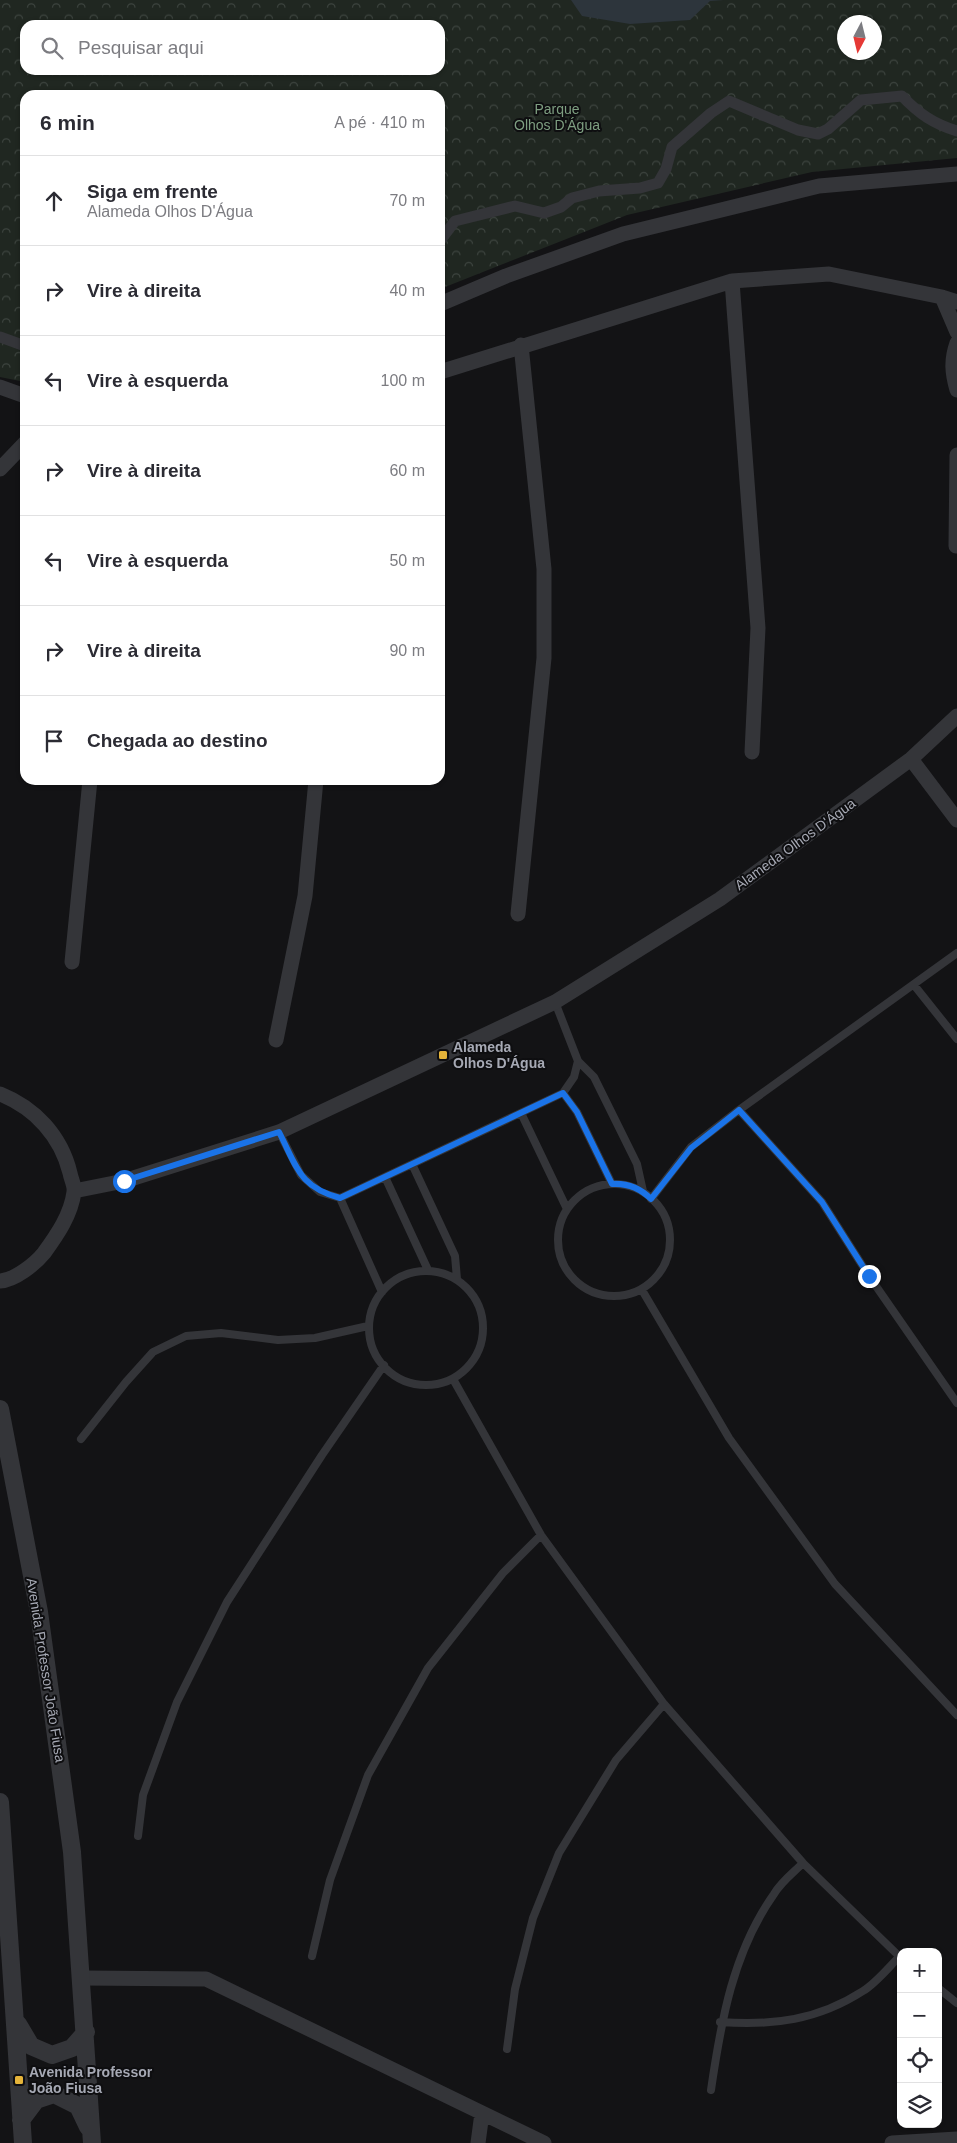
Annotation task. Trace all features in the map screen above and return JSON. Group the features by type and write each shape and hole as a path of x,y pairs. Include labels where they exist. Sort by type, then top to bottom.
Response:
{"street":[{"path":"445,234 455,221 515,206 544,213 561,207 572,198 599,191 640,188 658,184 666,169 672,147 711,113 729,102 798,130 818,134 828,129 861,100 902,96 916,112 938,126 957,131"},
{"path":"445,302 506,276 623,234 819,186 957,174"},
{"path":"445,370 732,280 829,274 942,297 957,302"},
{"path":"732,280 758,628 752,752"},
{"path":"942,297 957,332"},
{"path":"0,337 20,344"},
{"path":"957,343 953,355 952,374 957,390"},
{"path":"518,914 544,658 544,569 521,345"},
{"path":"0,387 20,396"},
{"path":"0,469 20,448"},
{"path":"956,546 957,455"},
{"name":"Alameda Olhos D'Água","path":"74,1191 124,1181 279,1132 554,1002 720,899 911,759 957,716"},
{"path":"911,759 957,820"},
{"path":"72,962 90,785"},
{"path":"276,1040 305,896 316,785"},
{"path":"0,1094 21,1102 49,1128 67,1161 74,1191 60,1232 38,1261 7,1280 0,1280"},
{"name":"Avenida Professor João Fiusa","path":"0,1409 39,1612 72,1852 92,2140"},
{"path":"0,1802 23,2143"},
{"path":"82,1978 206,1979 544,2143"},
{"path":"16,2021 31,2046 52,2055 72,2048 86,2032"},
{"path":"21,2120 36,2100 54,2094 78,2106 92,2140"},
{"path":"478,2143 482,2113"},
{"path":"892,2143 957,2139"}],"lane":[{"path":"651,1199 691,1148 739,1110 957,953"},
{"path":"914,985 957,1040"},
{"path":"554,1002 578,1061 594,1077 637,1164 643,1191"},
{"path":"279,1132 301,1175 320,1192 340,1198 563,1093 574,1077 578,1061"},
{"path":"563,1093 577,1112 612,1184"},
{"path":"739,1110 822,1202 869,1276 957,1403"},
{"path":"521,1113 567,1209"},
{"path":"412,1164 455,1256 457,1279"},
{"path":"385,1177 428,1270"},
{"path":"620,1184 643,1191 660,1207 670,1229 670,1253 660,1274 642,1290 619,1297 595,1294 575,1282 561,1263 556,1240 561,1216 576,1197 596,1186 620,1184"},
{"path":"340,1198 382,1292"},
{"path":"428,1270 457,1279 478,1301 484,1330 476,1359 453,1379 424,1386 395,1377 375,1355 368,1326 377,1297 399,1277 428,1270"},
{"path":"642,1290 729,1438 835,1584 957,1715"},
{"path":"81,1438 153,1352 186,1336 221,1333 278,1340 316,1338 368,1326"},
{"path":"138,1836 143,1794 177,1702 227,1602 322,1455 384,1365"},
{"path":"453,1379 541,1535 664,1704 803,1863 897,1955"},
{"path":"312,1956 330,1880 368,1775 428,1668 503,1573 541,1535"},
{"path":"507,2049 515,1989 533,1918 559,1853 616,1760 664,1704"},
{"path":"711,2090 720,2022 741,1954 774,1893 803,1863"},
{"path":"720,2022 756,2025 813,2016 864,1990 897,1961"},
{"path":"942,1991 957,2003"}],"green space":[{"name":"Parque Olhos D'Água","path":"0,0 957,0 957,158 812,172 627,215 445,287 445,90 20,90 20,381 0,377"}],"shaded area":[{"path":"571,0 724,0 710,1 690,20 630,24 582,16"}],"place":[{"name":"Alameda Olhos D'Água","path":"443,1055"},
{"name":"Avenida Professor João Fiusa","path":"19,2080"}],"route":[{"path":"124,1181 279,1132 301,1175 320,1192 340,1198 563,1093 577,1112 612,1184 620,1184 643,1191 651,1199 691,1148 739,1110 822,1202 869,1276"}]}
